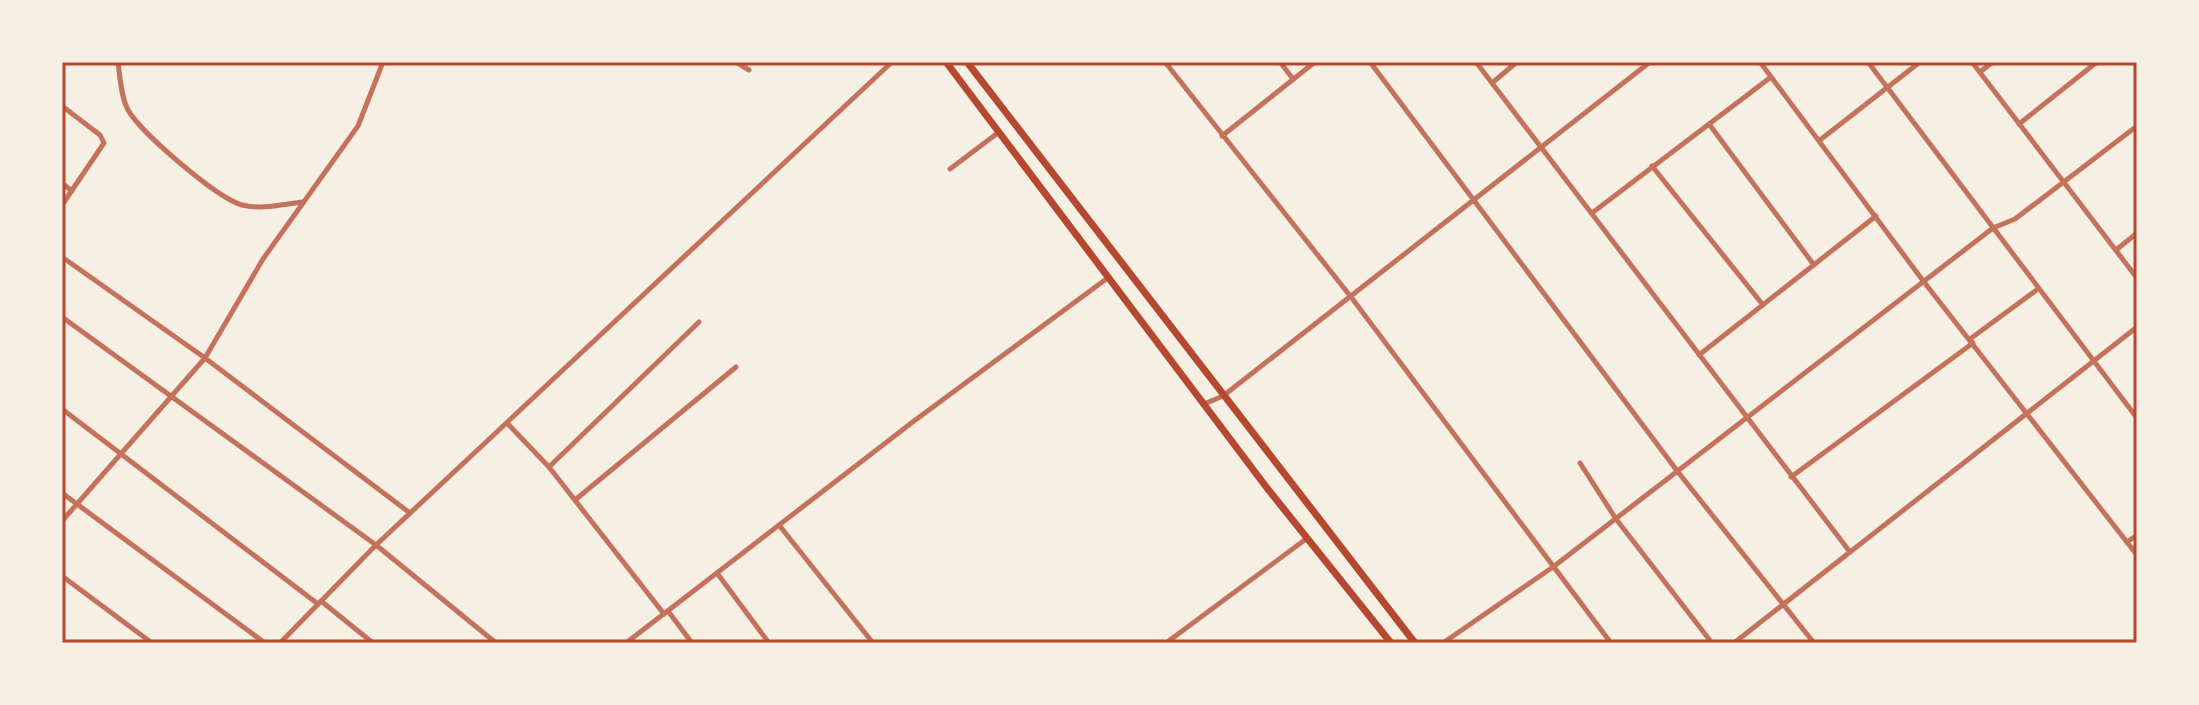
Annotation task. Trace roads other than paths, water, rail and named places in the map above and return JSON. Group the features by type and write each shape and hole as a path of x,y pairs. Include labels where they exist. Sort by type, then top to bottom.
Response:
{"main road":[{"path":"946,62 1306,539 1391,643"},
{"path":"967,62 1415,643"}],"street":[{"path":"118,62 127,109 134,118 176,159 229,200 256,207 304,202"},
{"path":"62,521 170,394 205,358 263,259 358,126 383,62"},
{"path":"736,62 749,70"},
{"path":"280,643 376,545 892,62"},
{"path":"1165,62 1351,297 1611,643"},
{"path":"1280,62 1293,79"},
{"path":"1222,136 1315,62"},
{"path":"1370,62 1678,472 1814,643"},
{"path":"1476,62 1850,552"},
{"path":"1492,83 1517,62"},
{"path":"1204,404 1223,396 1650,62"},
{"path":"1760,62 1924,282 2137,555"},
{"path":"1868,62 2137,418"},
{"path":"1820,140 1920,62"},
{"path":"1972,62 2137,278"},
{"path":"1980,72 1993,62"},
{"path":"2019,124 2097,62"},
{"path":"1592,213 1771,77"},
{"path":"62,106 100,135 104,143 62,205"},
{"path":"1709,124 1814,265"},
{"path":"1443,643 1553,567 1993,228 2015,219 2137,126"},
{"path":"950,169 999,132"},
{"path":"1652,166 1763,305"},
{"path":"62,183 72,191"},
{"path":"1699,355 1876,216"},
{"path":"2116,250 2137,233"},
{"path":"62,257 205,358 410,513"},
{"path":"626,643 1109,277"},
{"path":"1791,477 2038,289"},
{"path":"62,317 376,545 496,643"},
{"path":"549,467 699,322"},
{"path":"1734,643 2137,327"},
{"path":"575,500 736,367"},
{"path":"62,409 373,643"},
{"path":"507,423 549,467 692,643"},
{"path":"1580,463 1616,519 1712,643"},
{"path":"62,493 265,643"},
{"path":"779,525 873,643"},
{"path":"2127,542 2137,535"},
{"path":"1166,643 1306,539"},
{"path":"717,573 769,643"},
{"path":"62,576 152,643"}]}
